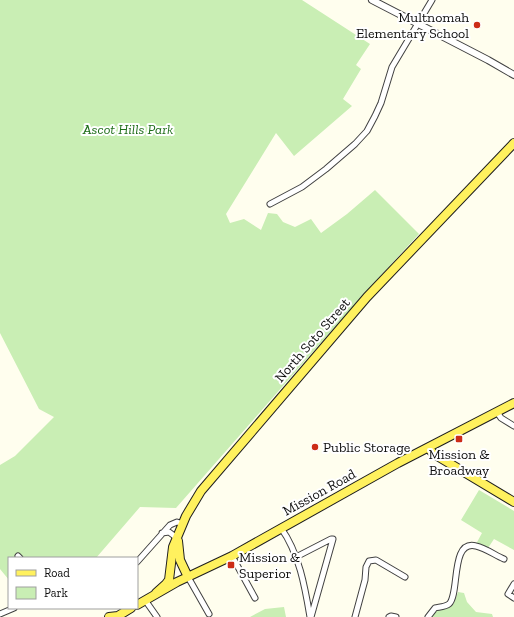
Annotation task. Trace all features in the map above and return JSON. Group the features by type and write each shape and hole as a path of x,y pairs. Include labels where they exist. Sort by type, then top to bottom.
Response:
{"main road":[{"name":"North Soto Street","path":"156,593 169,580 173,547 195,499 214,475 367,297 514,143"},
{"name":"Mission Road","path":"138,604 156,593 232,556 392,466 514,403"},
{"path":"428,448 434,454 514,502"},
{"path":"177,538 180,560 188,577"},
{"path":"109,617 117,617 129,609"}],"street":[{"path":"372,0 514,75"},
{"path":"270,204 302,186 326,169 355,144 367,131 376,116 392,67 432,0"},
{"path":"497,412 501,418 514,426"},
{"path":"138,561 162,533 173,523 177,522 183,524"},
{"path":"281,528 287,536 296,557 303,579 311,617"},
{"path":"162,533 168,532 177,538"},
{"path":"296,557 333,539 311,617"},
{"path":"428,617 434,608 445,606 453,599 456,567 464,549 469,546 476,546 504,559"},
{"path":"232,556 255,598"},
{"path":"354,617 365,580 366,567 369,561 376,560 405,577"},
{"path":"188,577 209,614"},
{"path":"514,584 508,594 514,598"},
{"path":"145,600 157,617"},
{"path":"0,614 12,609"},
{"path":"389,617 396,617"}],"green space":[{"name":"Ascot Hills Park","path":"0,0 302,0 370,44 356,65 361,69 343,99 352,106 294,156 276,133 226,214 230,223 244,219 261,230 268,213 277,214 283,222 295,227 311,219 321,233 347,214 375,190 419,234 361,297 176,508 140,507 97,557 8,557 8,579 0,569 0,465 15,456 54,417 39,409 0,333"},
{"path":"479,490 514,511 514,550 494,539 488,548 476,544 482,533 461,520"},
{"path":"458,592 464,593 467,602 476,612 492,614 493,617 431,617 437,610 448,608 454,603"},
{"path":"284,607 286,617 250,617 265,609"}],"place":[{"name":"Multnomah Elementary School","path":"477,25"},
{"name":"Mission & Broadway","path":"459,439"},
{"name":"Public Storage","path":"315,447"},
{"name":"Mission & Superior","path":"231,565"}]}
